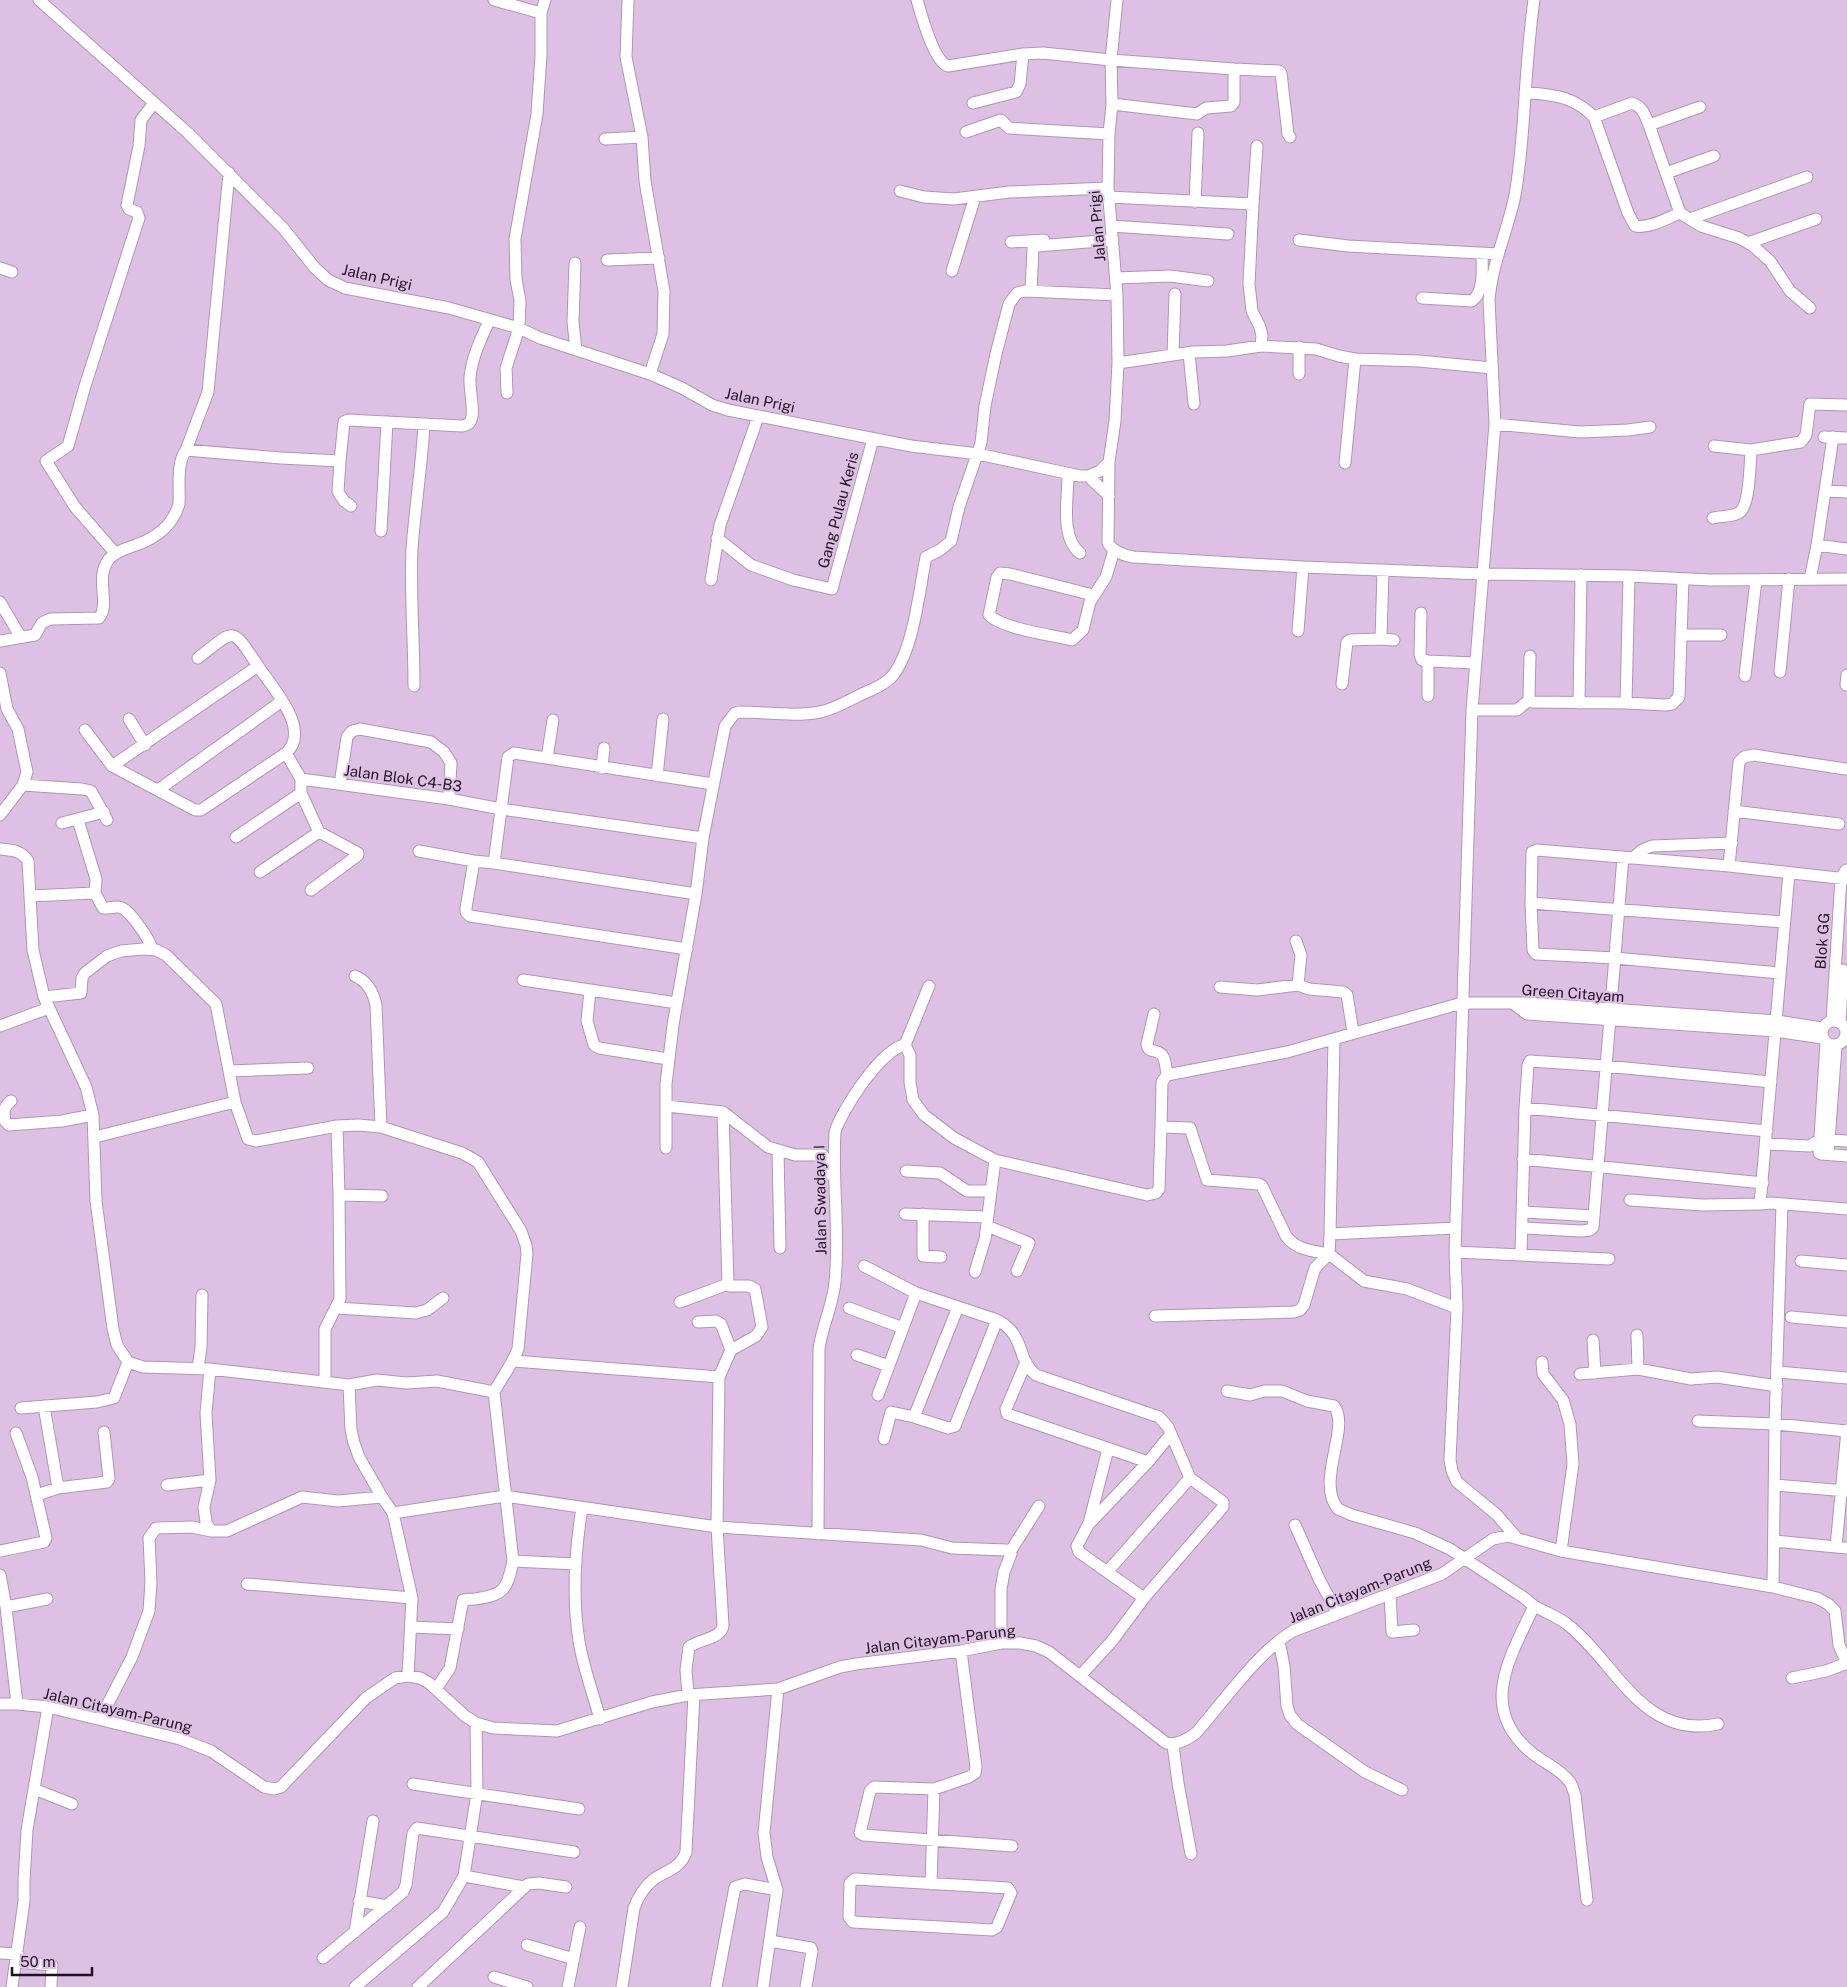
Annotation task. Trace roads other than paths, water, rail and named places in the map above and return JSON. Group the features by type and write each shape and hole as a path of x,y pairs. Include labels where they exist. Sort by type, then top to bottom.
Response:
{"street":[{"name":"Jalan Prigi","path":"39,0 188,133 283,228 315,268 328,280 345,288 449,308 489,321 519,328 540,338 650,374 682,388 712,405 728,410 873,439 978,454 1068,475 1088,476"},
{"path":"494,0 541,13"},
{"path":"507,393 506,368 519,328 520,301 516,279 515,239 537,114 541,55 541,13 544,0"},
{"path":"628,0 626,57 642,137 645,181 664,291 663,334 650,374"},
{"path":"917,0 924,23 944,65 1043,53 1111,60 1279,71 1281,73 1288,134 1290,137"},
{"name":"Jalan Prigi","path":"1114,550 1108,543 1106,533 1109,462 1115,421 1118,363 1117,295 1108,192 1109,134 1112,104 1111,60 1117,0"},
{"path":"1517,1538 1496,1514 1457,1482 1450,1460 1457,1308 1455,1252 1472,710 1495,424 1489,300 1491,281 1514,200 1520,152 1528,42 1534,0"},
{"path":"973,103 1016,92 1020,84 1023,54"},
{"path":"1112,104 1197,114 1206,108 1231,106 1234,102 1234,69"},
{"path":"1525,92 1552,95 1576,102 1594,117 1628,213 1635,226 1640,227 1685,216 1807,177"},
{"path":"115,553 75,507 46,461 68,446 85,386 139,218 137,212 129,209 127,205 139,146 141,120 154,103"},
{"path":"1594,117 1632,103 1638,105 1649,125 1666,173 1685,216 1701,226 1728,234 1748,243 1770,261 1786,287 1810,308"},
{"path":"1649,125 1700,107"},
{"path":"966,132 1001,120 1009,128 1109,134"},
{"path":"1195,202 1198,133"},
{"path":"605,139 642,137"},
{"path":"1258,146 1249,284 1252,311 1262,336 1261,346"},
{"path":"1666,173 1714,156"},
{"path":"0,642 20,636 30,637 35,635 42,623 50,619 99,618 103,610 102,572 110,558 115,553 155,536 167,526 179,504 182,456 208,392 228,173"},
{"path":"900,191 924,197 954,199 1009,192 1108,192 1195,202 1253,204"},
{"path":"952,271 976,197"},
{"path":"1748,243 1816,219"},
{"path":"1031,291 1034,248 1112,234"},
{"path":"1011,242 1112,234 1228,234"},
{"path":"1298,240 1348,246 1498,254"},
{"path":"1422,298 1472,301 1482,282 1482,253"},
{"path":"607,260 659,258"},
{"path":"575,262 573,322 576,350"},
{"path":"0,268 12,272"},
{"path":"1116,278 1176,276 1208,281"},
{"path":"666,1148 668,1059 696,894 703,838 726,726 735,713 819,712 833,708 881,685 893,675 904,656 926,557 940,550 950,541 959,507 978,454 985,406 1009,304 1017,293 1031,291 1117,295"},
{"path":"1173,355 1175,294"},
{"path":"351,506 344,501 338,492 344,422 348,420 462,426 471,421 469,388 471,366 489,321"},
{"path":"1118,363 1189,353 1228,351 1261,346 1316,349 1339,356 1355,358 1418,361 1492,368"},
{"path":"1299,347 1299,374"},
{"path":"1189,353 1194,404"},
{"path":"1345,463 1355,358"},
{"path":"1714,446 1751,450 1802,442 1806,434 1810,404 1847,405"},
{"path":"710,580 723,516 758,417"},
{"path":"381,531 387,422"},
{"path":"414,686 412,552 422,464 424,424"},
{"path":"1495,424 1580,432 1650,427"},
{"path":"1810,579 1825,490 1829,437 1847,438"},
{"name":"Gang Pulau Keris","path":"718,538 751,565 793,580 832,589 873,439"},
{"path":"186,450 340,461"},
{"path":"1712,518 1736,514 1743,508 1748,483 1751,450"},
{"path":"1109,462 1100,471 1088,476 1109,496"},
{"path":"1068,475 1067,532 1070,542 1080,553"},
{"path":"1825,490 1847,492"},
{"path":"1817,545 1847,549"},
{"path":"1093,595 1000,573 997,577 990,615 995,621 1072,640 1083,630 1093,595 1106,577 1114,550 1123,555 1133,557 1382,571 1629,576 1683,579 1847,579"},
{"path":"1298,631 1303,567"},
{"path":"1381,639 1382,571"},
{"path":"1579,703 1581,575"},
{"path":"1626,703 1629,576"},
{"path":"1529,700 1535,703 1626,703 1665,706 1672,704 1679,697 1683,579"},
{"path":"1780,672 1789,579"},
{"path":"1745,676 1756,580"},
{"path":"0,602 20,636"},
{"path":"1421,613 1420,656 1422,660 1475,664"},
{"path":"85,730 112,766 190,808 201,810 286,754 292,746 294,722 239,638 232,635 226,636 198,658"},
{"path":"1681,635 1721,635"},
{"path":"1342,684 1347,642 1350,640 1394,640"},
{"path":"1472,710 1517,710 1529,700 1530,656"},
{"path":"1428,661 1428,696"},
{"path":"112,766 258,666"},
{"path":"0,673 6,706 18,729 27,772 23,785 0,815"},
{"path":"158,790 282,701"},
{"path":"129,719 145,745"},
{"path":"657,776 663,719"},
{"path":"547,758 553,720"},
{"path":"340,784 347,737 352,731 360,729 431,742 444,752 451,763 449,799"},
{"path":"602,768 604,748"},
{"path":"286,754 301,779 301,793 319,832 357,851 358,855 311,890"},
{"path":"494,863 508,757 510,754 713,784"},
{"path":"1729,866 1740,762 1748,755 1845,769"},
{"name":"Jalan Blok C4-B3","path":"301,779 449,799 501,809 703,838"},
{"path":"23,785 82,788 91,791 105,816 62,823"},
{"path":"236,837 301,793"},
{"path":"1734,811 1838,824"},
{"path":"78,820 96,879 95,893 103,908 120,907 126,911 149,940 152,949"},
{"path":"260,872 319,832"},
{"path":"1522,1228 1581,1231 1590,1230 1593,1227 1618,910 1628,858 1652,846 1732,842"},
{"path":"0,849 17,850 28,861 33,950 44,997 86,1087 94,1115 96,1201 113,1329 117,1345 128,1362 144,1367 210,1368 349,1385 377,1380 406,1383 437,1381 494,1392"},
{"path":"1780,973 1614,958 1536,954 1533,950 1531,855 1534,850 1729,866 1788,873 1846,876"},
{"path":"419,851 696,894"},
{"path":"474,861 466,908 466,912 470,916 687,949"},
{"path":"1760,1204 1788,873"},
{"name":"Blok GG","path":"1819,1151 1824,1139 1830,1033 1846,876"},
{"path":"30,896 95,893"},
{"path":"1531,903 1784,922"},
{"path":"1296,941 1301,955 1298,985"},
{"path":"44,997 79,995 82,991 82,978 85,973 107,956 128,950 152,949 166,955 216,1004 235,1102 248,1139 252,1141 337,1126 358,1125 381,1128 462,1153 478,1162 521,1231 526,1244 527,1254 518,1349 514,1361 494,1392 513,1561 508,1584 501,1592 463,1600 450,1668 436,1689"},
{"path":"355,976 368,985 376,1005 381,1128"},
{"path":"523,980 677,1003"},
{"path":"1220,987 1256,990 1298,985 1309,989 1343,992 1348,995 1353,1032"},
{"path":"928,986 905,1044 910,1055 911,1093 917,1106 941,1129 995,1160 1152,1195 1159,1189 1162,1082 1167,1075 1287,1052 1462,1002"},
{"path":"590,990 587,1021 594,1045 599,1048 668,1059"},
{"name":"Green Citayam","path":"1462,1002 1514,1004 1527,1014 1610,1015 1776,1026 1830,1033"},
{"path":"0,1026 49,1008"},
{"path":"1154,1014 1146,1044 1150,1051 1160,1053 1163,1056 1167,1075"},
{"path":"1155,1316 1294,1312 1300,1310 1304,1305 1311,1276 1324,1259 1330,1234 1334,1040"},
{"name":"Jalan Swadaya I","path":"818,1534 819,1349 835,1283 837,1233 835,1132 838,1120 877,1064 898,1046 905,1044"},
{"path":"1521,1253 1524,1108 1530,1061 1606,1066 1771,1082"},
{"path":"229,1072 308,1068"},
{"path":"11,1100 6,1105 4,1112 5,1121 9,1125 62,1121 94,1115"},
{"path":"95,1137 235,1102"},
{"path":"666,1102 723,1112 768,1148 796,1155 824,1155 826,1160 830,1253 835,1283"},
{"path":"1524,1108 1767,1131"},
{"path":"723,1112 728,1284"},
{"path":"326,1382 326,1329 328,1321 337,1308 340,1299 340,1196 337,1126"},
{"path":"1161,1127 1190,1128 1207,1180 1259,1184 1262,1186 1291,1244 1324,1259 1364,1281 1407,1289 1457,1308"},
{"path":"1819,1151 1824,1139 1847,1141"},
{"path":"1766,1144 1847,1156"},
{"path":"778,1151 780,1248"},
{"path":"1523,1159 1763,1182"},
{"path":"975,1272 981,1257 995,1160"},
{"path":"906,1171 940,1173 967,1191 991,1191"},
{"path":"340,1196 382,1196"},
{"path":"1630,1200 1703,1205 1782,1204 1847,1209"},
{"path":"1773,1587 1775,1424 1782,1204"},
{"path":"1523,1212 1594,1216"},
{"path":"905,1214 923,1214 987,1222 1029,1244 1017,1271"},
{"path":"923,1214 923,1256 941,1257"},
{"path":"1330,1234 1456,1228"},
{"path":"1455,1252 1521,1253 1608,1259"},
{"path":"1801,1261 1847,1265"},
{"path":"864,1266 916,1293 997,1320 1008,1326 1013,1332 1030,1370 1040,1376 1160,1417 1168,1427 1190,1478 1222,1502 1223,1507 1144,1598 1112,1641 1080,1676"},
{"path":"622,1987 637,1899 641,1892 654,1880 680,1864 686,1852 691,1695 686,1670 689,1647 722,1631 718,1527 719,1377 731,1350 760,1332 762,1328 762,1320 754,1289 749,1286 730,1286 728,1284 680,1302"},
{"path":"878,1395 916,1293"},
{"path":"198,1368 201,1348 202,1295"},
{"path":"337,1308 416,1313 427,1310 443,1298"},
{"path":"914,1417 958,1307"},
{"path":"849,1308 903,1328"},
{"path":"1791,1317 1847,1322"},
{"path":"884,1438 892,1412 948,1428 955,1426 997,1320"},
{"path":"698,1322 716,1321 721,1324 731,1350"},
{"path":"1637,1335 1638,1369"},
{"path":"1593,1340 1595,1373"},
{"path":"857,1355 889,1366"},
{"path":"514,1361 719,1377"},
{"path":"21,1408 97,1402 114,1398 128,1362"},
{"path":"1026,1362 1006,1409 1007,1414 1148,1462"},
{"path":"1542,1362 1543,1374 1563,1400 1570,1424 1573,1464 1561,1551"},
{"path":"210,1368 206,1413 210,1480 204,1507 206,1522 211,1531"},
{"path":"1580,1374 1638,1369 1692,1379 1718,1377 1777,1386"},
{"path":"1777,1372 1847,1378"},
{"path":"349,1385 351,1430 354,1443 359,1457 393,1513 412,1598 408,1676"},
{"path":"1227,1391 1250,1395 1264,1391 1282,1391 1307,1401 1334,1406 1338,1412 1338,1422 1330,1478 1333,1497 1338,1509 1352,1515 1415,1533 1450,1549 1534,1606 1567,1624 1627,1689 1655,1714 1681,1726 1704,1727 1718,1724"},
{"path":"44,1406 58,1488"},
{"path":"1698,1421 1775,1424 1847,1430 1841,1548 1774,1541"},
{"path":"37,1494 58,1488 106,1483 108,1481 104,1432"},
{"path":"0,1551 46,1540 37,1494 28,1463 16,1433"},
{"path":"1144,1598 1077,1549 1078,1542 1088,1525 1148,1462 1171,1434"},
{"path":"1088,1525 1108,1449"},
{"path":"1108,1570 1190,1478"},
{"path":"167,1485 210,1480"},
{"path":"1775,1485 1844,1491"},
{"path":"393,1513 505,1496 718,1527 921,1540 952,1548 993,1548 1010,1552"},
{"path":"100,1719 132,1657 150,1612 151,1534 156,1528 192,1527 211,1531 227,1531 302,1497 338,1501 382,1497"},
{"path":"1001,1643 1001,1589 1004,1572 1010,1552 1040,1506"},
{"path":"582,1508 576,1564 579,1642 600,1719"},
{"path":"1485,1544 1496,1514"},
{"path":"1295,1525 1338,1614"},
{"path":"1485,1544 1503,1536 1517,1538 1561,1551 1803,1593 1828,1604 1835,1611 1839,1645 1847,1663 1826,1671 1792,1678"},
{"name":"Jalan Citayam-Parung","path":"0,1704 48,1707 195,1744 211,1751 264,1787 274,1789 281,1787 366,1698 395,1678 408,1676 420,1678 476,1723 494,1728 557,1731 652,1702 691,1695 778,1689 840,1667 961,1651 1001,1643 1020,1643 1036,1646 1049,1652 1166,1743 1173,1745 1188,1739 1196,1733 1266,1652 1279,1640 1293,1631 1442,1574 1485,1544"},
{"path":"513,1561 576,1564"},
{"path":"0,1575 6,1607 17,1704"},
{"path":"247,1584 412,1598"},
{"path":"1390,1594 1392,1632 1414,1630"},
{"path":"6,1607 47,1599"},
{"path":"1534,1606 1513,1650 1504,1676 1501,1696 1503,1716 1513,1734 1531,1752 1570,1781 1575,1795 1587,1900"},
{"path":"411,1626 458,1629"},
{"path":"1279,1640 1284,1666 1287,1706 1290,1715 1297,1724 1365,1772 1402,1790"},
{"path":"961,1651 976,1770 969,1777 934,1789 874,1787 870,1792 859,1831 863,1835 1012,1846"},
{"path":"762,1987 777,1890 767,1857 764,1827 778,1689"},
{"path":"12,1987 24,1901 27,1830 48,1707"},
{"path":"355,1987 443,1912 464,1876 477,1793 476,1723"},
{"path":"1173,1745 1191,1854"},
{"path":"413,1784 579,1809"},
{"path":"34,1789 72,1804"},
{"path":"931,1884 934,1789"},
{"path":"354,1932 373,1821"},
{"path":"323,1958 405,1889 415,1829 420,1828 574,1852"},
{"path":"464,1876 524,1887"},
{"path":"852,1880 931,1884 1008,1888 1011,1893 997,1927 992,1930 853,1922 849,1917 850,1883 852,1880"},
{"path":"418,1987 528,1884 539,1883 566,1887"},
{"path":"716,1987 735,1888 745,1884 777,1890"},
{"path":"360,1902 387,1906"},
{"path":"568,1987 580,1927"},
{"path":"770,1941 811,1948 806,1987"},
{"path":"527,1945 574,1958"},
{"path":"0,1953 52,1965 51,1987"},
{"path":"494,1977 527,1987"}]}
